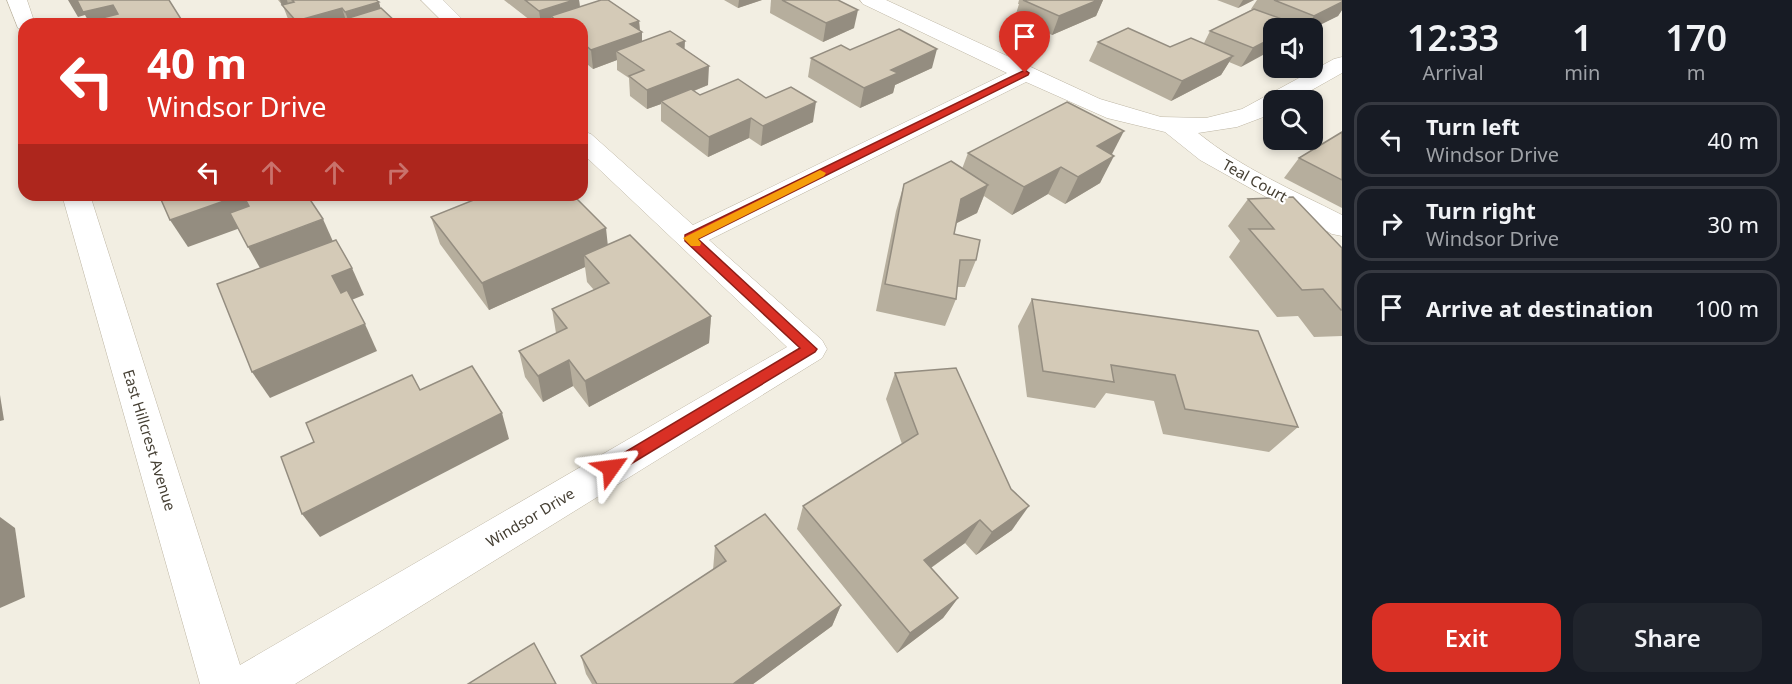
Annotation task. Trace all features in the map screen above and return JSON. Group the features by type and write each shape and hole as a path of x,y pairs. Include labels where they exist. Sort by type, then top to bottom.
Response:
{"street":[{"path":"17,0 23,18"},
{"path":"431,0 450,18"},
{"path":"870,0 1123,117 1191,127 1226,124 1251,117 1263,110"},
{"path":"1296,90 1342,64"},
{"path":"588,145 689,238 1025,73"},
{"name":"Teal Court","path":"1173,126 1209,155 1227,166 1342,227"},
{"name":"East Hillcrest Avenue","path":"78,201 223,684"},
{"name":"Windsor Drive","path":"252,684 810,349 689,238"}],"building":[{"path":"77,0 169,0 180,18 102,18 118,14 113,5 83,12"},
{"path":"292,0 376,0 379,2 345,12 342,8 307,18 293,18 282,5 294,2"},
{"path":"525,0 574,0 539,11"},
{"path":"601,0 608,0 639,21 630,24 642,32 591,50 588,47 588,18 553,18 551,16"},
{"path":"782,0 838,0 858,10 826,23"},
{"path":"1023,0 1098,0 1059,16"},
{"path":"1274,0 1342,0 1342,2 1314,16"},
{"path":"381,8 392,18 348,18"},
{"path":"1254,9 1279,18 1263,18 1263,43 1253,48 1210,31"},
{"path":"1128,28 1170,47 1191,38 1233,56 1182,81 1098,42"},
{"path":"899,29 937,49 891,70 898,73 864,88 811,58 841,45 850,50"},
{"path":"670,31 685,41 677,44 709,66 647,90 629,76 644,70 616,51"},
{"path":"738,79 766,98 791,87 816,102 763,126 751,118 709,137 661,101 691,89 700,95"},
{"path":"1067,102 1124,131 1097,146 1114,156 1078,177 1061,167 1024,187 968,153"},
{"path":"1342,132 1342,180 1299,158 1312,150 1323,150 1323,143"},
{"path":"951,161 988,185 961,199 954,234 980,240 976,260 960,260 956,299 885,284 904,184"},
{"path":"1293,197 1342,248 1342,310 1323,289 1302,290 1249,229 1274,229 1248,199"},
{"path":"162,201 224,201 170,220"},
{"path":"246,201 311,201 323,219 248,247 230,213 249,206"},
{"path":"471,201 579,201 606,228 482,283 431,217"},
{"path":"630,235 711,316 585,381 569,360 538,376 519,351 567,328 552,309 609,283 584,255"},
{"path":"336,240 352,268 332,276 341,293 347,290 365,324 252,372 217,284"},
{"path":"1032,299 1258,331 1298,427 1185,409 1175,375 1111,365 1114,382 1043,371"},
{"path":"472,366 502,413 302,514 281,457 314,442 306,423 412,375 420,390"},
{"path":"956,368 1011,489 1029,506 992,532 980,520 924,560 958,598 910,633 803,506 918,434 895,373"},
{"path":"765,514 841,605 733,684 597,684 581,656 726,561 715,546"},
{"path":"534,643 556,684 468,684"}],"slow traffic":[{"path":"695,243 689,238 820,173"}],"route":[{"path":"611,468 810,349 689,238 1025,73"}]}
